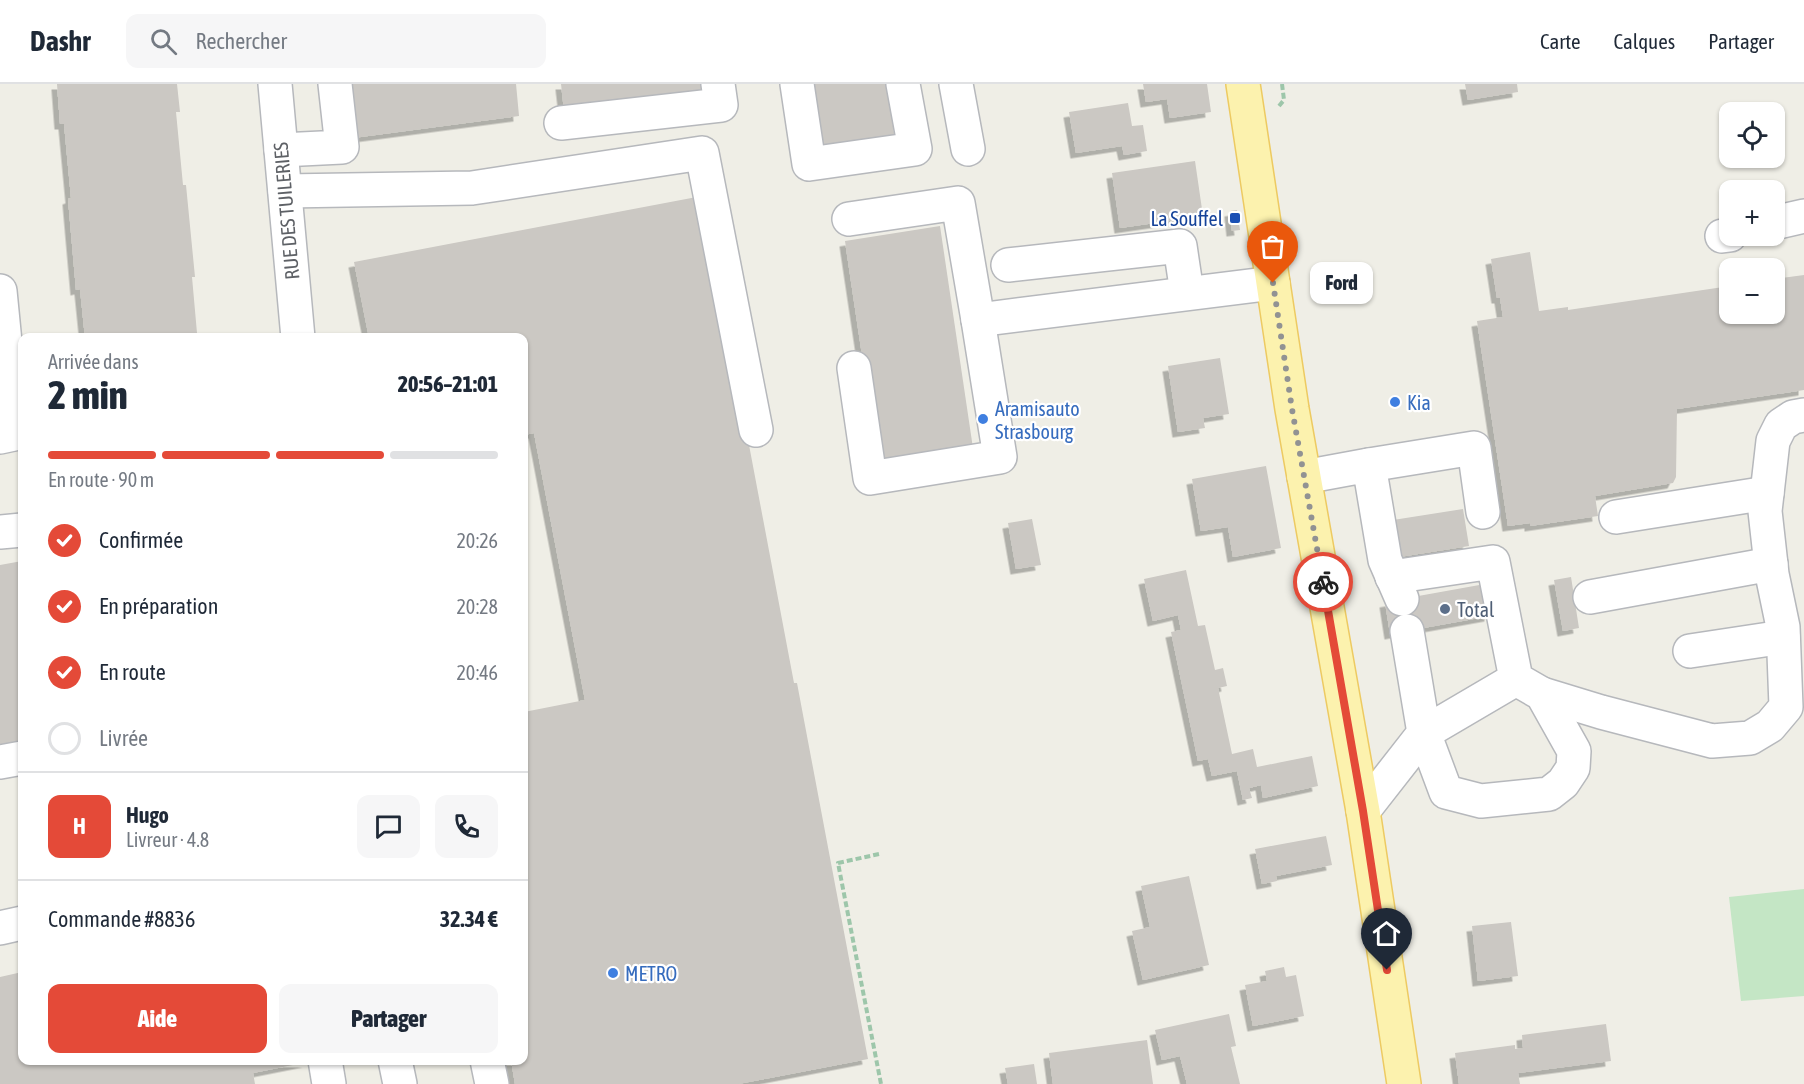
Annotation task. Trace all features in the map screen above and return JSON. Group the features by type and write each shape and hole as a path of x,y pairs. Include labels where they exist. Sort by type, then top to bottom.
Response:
{"main road":[{"path":"1243,84 1304,477 1363,811 1404,1084"}],"street":[{"name":"RUE DES TUILERIES","path":"275,84 298,333"},
{"path":"281,150 342,147 335,84"},
{"path":"561,123 721,105 718,84"},
{"path":"797,84 809,164 915,149 903,84"},
{"path":"956,84 968,149"},
{"path":"285,191 472,188 702,153 756,430"},
{"path":"849,219 958,203 1000,457 870,478 854,368"},
{"path":"1785,221 1804,216"},
{"path":"1008,265 1180,246 1187,293"},
{"path":"978,320 1273,283"},
{"path":"0,291 14,434 0,437"},
{"path":"1363,811 1424,733 1529,686 1601,712 1712,741 1750,738 1770,726 1786,707 1784,637 1771,564 1766,511 1767,494 1773,441 1781,425 1793,417 1804,415"},
{"path":"1304,477 1474,448 1483,512"},
{"path":"1369,465 1385,560 1397,588 1493,562 1529,686 1574,751 1573,768 1563,783 1548,794 1480,801 1446,792 1424,733 1407,631"},
{"path":"1616,517 1767,494"},
{"path":"0,532 18,530"},
{"path":"1590,597 1771,564"},
{"path":"1690,651 1784,637"},
{"path":"0,762 18,759"},
{"path":"0,928 18,924"},
{"path":"326,1065 329,1084"},
{"path":"396,1065 400,1084"},
{"path":"488,1065 492,1084"}],"path":[{"path":"879,854 838,863 881,1084"}],"green space":[{"path":"1804,889 1804,996 1741,1001 1729,897"}],"building":[{"path":"57,84 177,84 180,112 176,112 195,277 192,277 197,333 84,333 80,289 76,290 64,124 60,124"},
{"path":"346,84 516,84 519,116 353,138"},
{"path":"561,84 705,84 706,92 564,110"},
{"path":"807,84 887,84 895,140 817,151"},
{"path":"1143,84 1207,84 1211,112 1170,118 1167,99 1146,102"},
{"path":"1465,84 1517,84 1518,92 1468,100"},
{"path":"1128,103 1132,126 1143,125 1147,151 1124,155 1122,146 1076,153 1069,112"},
{"path":"1195,161 1203,216 1120,228 1112,173"},
{"path":"702,196 868,1059 738,1084 515,1084 512,1065 528,1065 528,711 585,700 534,433 528,434 528,333 368,333 354,262"},
{"path":"1237,210 1240,230 1232,231 1230,211"},
{"path":"940,226 974,455 879,469 845,241"},
{"path":"1530,252 1539,311 1568,307 1568,310 1719,288 1719,324 1785,324 1785,278 1804,275 1804,390 1677,409 1676,477 1673,483 1595,496 1598,516 1530,526 1530,523 1508,526 1477,321 1503,317 1500,298 1497,298 1491,259"},
{"path":"1220,358 1229,414 1203,418 1205,428 1178,432 1168,366"},
{"path":"1266,466 1281,548 1233,557 1228,527 1201,531 1192,479"},
{"path":"1463,509 1469,546 1399,557 1393,520"},
{"path":"1032,519 1041,565 1016,569 1008,523"},
{"path":"18,562 18,743 0,747 0,565"},
{"path":"1186,570 1198,626 1205,625 1215,670 1223,668 1227,686 1218,688 1232,754 1253,749 1257,767 1312,756 1318,786 1263,798 1261,785 1249,788 1252,798 1243,800 1237,771 1212,776 1208,759 1198,761 1171,632 1181,630 1178,615 1153,621 1144,579"},
{"path":"1571,577 1579,628 1563,631 1554,580"},
{"path":"1485,584 1490,616 1390,634 1385,602"},
{"path":"1326,836 1332,865 1276,876 1277,881 1262,884 1255,849"},
{"path":"1189,876 1209,965 1143,980 1132,931 1150,927 1141,886"},
{"path":"1511,922 1518,976 1478,981 1472,926"},
{"path":"1284,967 1286,977 1296,975 1304,1016 1253,1026 1245,985 1267,981 1265,971"},
{"path":"18,973 18,1065 293,1065 253,1073 255,1084 0,1084 0,977"},
{"path":"1229,1014 1236,1046 1231,1047 1240,1084 1187,1084 1180,1056 1162,1060 1155,1030"},
{"path":"1606,1024 1611,1061 1518,1073 1520,1084 1459,1084 1455,1053 1515,1045 1515,1049 1523,1048 1522,1035"},
{"path":"1147,1040 1153,1084 1053,1084 1049,1053"},
{"path":"1034,1064 1037,1084 1008,1084 1005,1068"}],"way so far":[{"path":"1273,283 1292,409 1323,582"}],"place":[{"name":"La Souffel","path":"1235,218"},
{"name":"Ford","path":"1273,283"},
{"name":"Kia","path":"1395,402"},
{"name":"Aramisauto Strasbourg","path":"983,419"},
{"name":"Total","path":"1445,609"},
{"name":"METRO","path":"613,973"}],"route":[{"path":"1323,582 1363,811 1387,970"}]}
